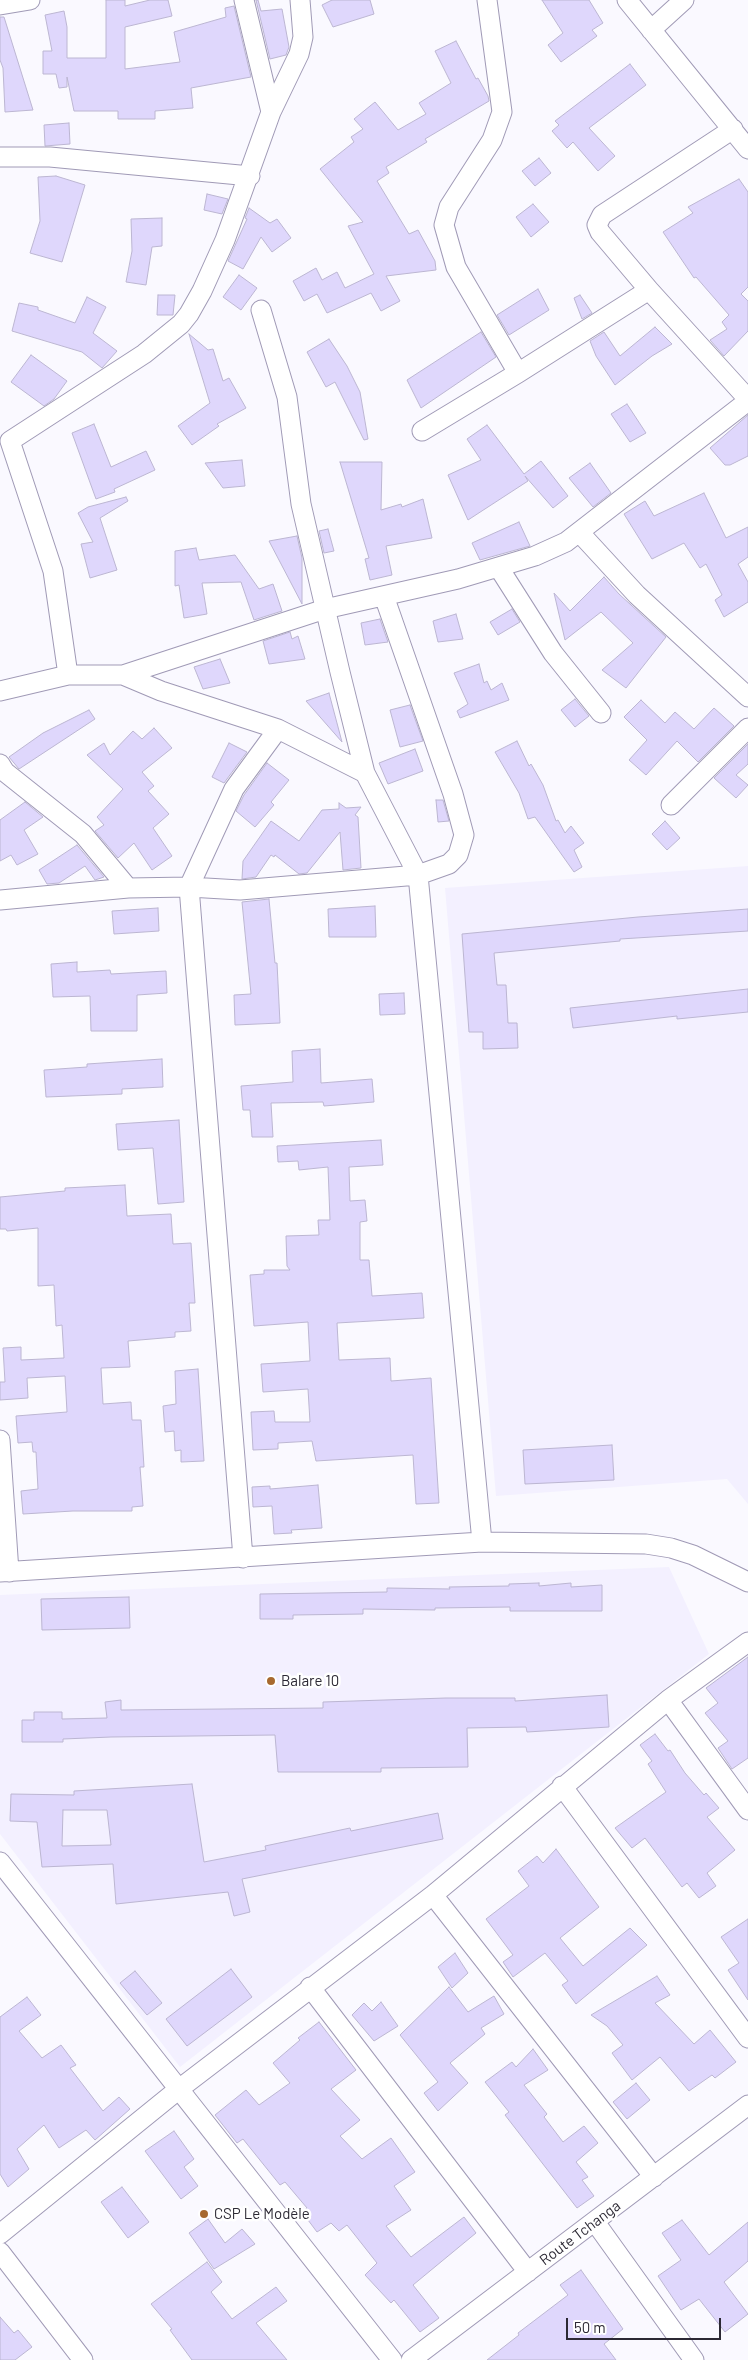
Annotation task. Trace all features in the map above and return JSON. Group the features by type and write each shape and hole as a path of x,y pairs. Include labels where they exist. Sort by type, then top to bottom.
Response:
{"street":[{"path":"0,5 30,0"},
{"path":"244,0 271,112"},
{"path":"68,674 53,571 5,442 144,354 181,324 202,292 225,240 250,176 271,112 299,54 303,37 300,0"},
{"path":"487,0 502,112 492,140 449,207 444,225 456,267 518,374"},
{"path":"627,0 748,149"},
{"path":"651,30 684,0"},
{"path":"0,691 68,674 123,675 325,609 499,568 543,553 566,542 616,505 748,400 649,290 600,232 598,220 602,215 733,129"},
{"path":"0,157 50,156 250,176"},
{"path":"422,431 518,374 649,290"},
{"path":"261,310 287,397 301,504 365,773 418,875 482,1542"},
{"path":"580,532 637,595 748,697"},
{"path":"499,568 553,653 601,713"},
{"path":"0,900 128,888 189,887 240,890 418,875 449,864 458,855 464,835 453,794 384,596"},
{"path":"123,675 170,695 278,729 365,773"},
{"path":"670,805 748,728"},
{"path":"243,1558 189,887 234,788 278,729"},
{"path":"0,764 5,772 83,834 128,888"},
{"path":"0,1440 5,1572 482,1542 646,1544 671,1548 693,1555 748,1582"},
{"path":"0,2234 179,2089 310,1987 433,1895 562,1786 668,1700 748,1642"},
{"path":"668,1700 748,1810"},
{"path":"562,1786 748,2038"},
{"path":"0,1862 392,2360"},
{"path":"433,1895 654,2177"},
{"path":"310,1987 528,2272"},
{"name":"Route Tchanga","path":"411,2360 748,2106"},
{"path":"595,2222 694,2360"},
{"path":"0,2252 83,2360"}],"shaded area":[{"path":"748,866 748,1504 727,1479 496,1496 445,888"},
{"path":"669,1567 709,1654 180,2067 0,1834 0,1595"}],"building":[{"path":"106,0 125,0 125,6 150,0 168,0 172,16 125,27 125,69 180,62 174,32 226,17 225,8 234,6 251,77 191,88 193,108 155,111 155,119 118,119 118,111 74,111 67,77 67,87 59,88 56,74 43,74 43,51 52,51 45,15 64,11 67,27 67,58 106,58"},
{"path":"256,0 258,0 261,11 282,9 289,47 286,55 270,59"},
{"path":"332,0 370,0 374,14 333,27 322,5"},
{"path":"542,0 589,0 603,23 592,30 597,36 561,62 548,45 563,33"},
{"path":"0,17 4,17 33,110 5,112 3,68 0,60"},
{"path":"456,41 476,79 478,78 488,96 489,101 425,139 427,142 386,167 389,173 377,181 409,234 418,230 435,261 436,270 386,276 400,301 381,311 371,293 327,313 317,294 304,301 293,281 316,268 322,280 337,272 345,288 374,274 348,226 363,222 320,169 354,142 351,137 363,129 354,119 375,102 398,130 426,114 419,103 451,83 435,51"},
{"path":"630,64 646,85 589,128 615,156 598,171 573,142 567,148 552,131 559,125 555,121"},
{"path":"69,123 70,144 45,146 44,125"},
{"path":"539,158 551,173 535,186 522,171"},
{"path":"56,176 85,185 62,262 30,253 40,221 38,177"},
{"path":"739,179 748,192 748,287 741,294 748,301 748,331 724,356 710,340 727,329 722,322 729,315 696,277 694,278 663,232 693,213 688,207"},
{"path":"207,194 228,199 222,214 204,210"},
{"path":"533,204 549,222 531,237 516,217"},
{"path":"249,208 270,223 277,219 291,238 272,252 261,237 243,269 228,261 247,219 245,218"},
{"path":"162,218 162,246 152,247 146,285 126,282 132,251 131,219"},
{"path":"239,275 257,288 241,310 223,297"},
{"path":"538,289 549,310 509,335 497,315"},
{"path":"158,295 175,295 173,315 157,315"},
{"path":"580,295 592,313 582,319 574,298"},
{"path":"87,297 106,307 93,333 117,351 102,368 82,352 12,331 19,303 38,307 38,310 75,323"},
{"path":"655,327 672,344 652,356 615,385 596,356 590,341 604,332 620,356"},
{"path":"481,332 496,357 421,408 407,380"},
{"path":"189,334 208,350 213,349 223,381 229,378 246,408 217,424 219,426 192,445 178,426 210,403"},
{"path":"329,339 347,366 360,392 368,439 364,440 335,382 326,387 307,352"},
{"path":"31,355 67,381 54,399 44,406 11,382"},
{"path":"627,404 646,433 630,442 611,414"},
{"path":"748,415 748,456 730,465 725,465 710,448"},
{"path":"94,424 111,467 146,451 155,470 114,489 115,492 96,499 72,433"},
{"path":"487,425 524,474 541,461 568,496 553,508 525,476 528,481 468,520 448,475 481,460 467,439"},
{"path":"242,460 245,486 223,488 205,463"},
{"path":"340,462 382,462 381,510 401,504 402,507 423,499 432,538 386,546 392,575 370,580 365,559 369,558"},
{"path":"590,463 611,493 593,507 569,478"},
{"path":"704,493 726,538 748,527 748,557 738,564 748,582 748,602 724,617 715,600 722,595 706,564 700,568 684,543 652,559 624,514 645,501 654,516"},
{"path":"126,497 128,501 100,518 117,570 90,578 81,544 93,542 78,513 88,507"},
{"path":"519,522 530,546 480,560 472,543"},
{"path":"328,529 334,551 324,553 319,531"},
{"path":"297,536 302,558 302,604 269,541"},
{"path":"196,548 199,560 235,555 259,589 273,584 282,611 254,620 241,582 202,583 207,614 184,618 179,585 175,586 175,551"},
{"path":"604,577 619,594 666,637 626,688 602,670 633,643 601,612 565,640 554,593 570,611"},
{"path":"512,609 520,622 498,635 490,622"},
{"path":"456,614 463,639 438,642 433,621"},
{"path":"380,619 388,642 365,645 361,623"},
{"path":"290,632 292,639 298,636 305,659 269,664 263,641"},
{"path":"220,659 230,683 203,689 194,667"},
{"path":"479,664 484,683 487,681 491,690 502,683 509,700 460,718 457,711 468,704 454,673"},
{"path":"329,693 342,742 306,701"},
{"path":"575,699 589,716 575,727 561,710"},
{"path":"641,700 665,723 675,712 694,729 714,708 734,726 698,762 677,741 646,775 629,760 647,740 624,717"},
{"path":"410,705 423,741 400,747 390,710"},
{"path":"89,710 95,719 19,769 9,757 43,733"},
{"path":"154,728 172,748 142,772 154,786 148,791 169,814 153,828 172,856 152,870 134,843 118,858 95,831 104,825 97,817 123,789 87,755 104,743 110,755 133,731 142,739"},
{"path":"517,741 529,766 531,764 543,785 556,821 558,820 565,833 571,826 584,843 574,850 582,867 574,872 535,817 528,819 519,793 495,752"},
{"path":"229,743 247,752 224,783 212,777"},
{"path":"748,744 748,764 736,775 748,785 736,798 714,778"},
{"path":"415,749 423,771 388,784 379,763"},
{"path":"267,763 289,780 271,802 274,805 255,827 236,811 244,795"},
{"path":"436,800 443,800 449,821 438,822"},
{"path":"25,802 43,817 24,830 38,854 17,865 11,855 0,861 0,820"},
{"path":"339,803 346,808 361,807 355,815 358,817 361,868 343,870 340,832 307,873 299,874 275,855 274,857 271,855 256,877 242,879 243,861 271,821 299,841 322,810 339,809"},
{"path":"665,821 680,838 667,850 652,834"},
{"path":"77,845 104,877 95,880 85,866 59,883 47,884 39,870"},
{"path":"269,899 275,963 277,963 280,1023 235,1025 234,995 251,994 242,902"},
{"path":"375,906 376,937 329,937 328,909"},
{"path":"158,908 159,931 114,934 112,911"},
{"path":"748,909 748,931 620,939 620,941 494,953 497,985 506,985 508,1023 517,1023 518,1048 483,1049 483,1032 469,1032 462,934 638,917"},
{"path":"77,962 77,972 110,970 111,974 166,971 167,993 137,995 137,1031 91,1031 90,996 53,997 51,964"},
{"path":"748,989 748,1012 677,1019 677,1016 573,1028 570,1008"},
{"path":"404,993 405,1014 380,1015 379,994"},
{"path":"320,1049 321,1083 372,1079 374,1102 324,1106 323,1102 271,1103 273,1137 252,1137 250,1110 243,1110 241,1086 293,1082 292,1051"},
{"path":"162,1059 163,1087 122,1089 122,1094 46,1097 44,1070 87,1067 87,1064"},
{"path":"179,1120 184,1202 158,1204 153,1148 118,1150 116,1124"},
{"path":"381,1140 383,1165 349,1167 350,1201 365,1200 367,1221 360,1222 360,1260 369,1260 372,1296 422,1293 424,1318 337,1323 339,1360 390,1358 391,1381 431,1378 439,1503 416,1504 413,1455 316,1461 312,1441 278,1443 278,1449 253,1450 251,1412 274,1411 275,1422 310,1422 308,1389 263,1392 261,1364 310,1361 308,1322 254,1326 250,1275 264,1274 264,1270 290,1270 287,1266 286,1236 319,1235 318,1220 330,1220 328,1167 299,1170 298,1161 278,1162 277,1146"},
{"path":"125,1185 127,1216 171,1214 173,1244 191,1243 195,1303 189,1303 191,1331 175,1332 175,1337 128,1341 130,1367 101,1368 103,1404 131,1402 132,1420 141,1420 144,1467 140,1467 143,1506 132,1507 132,1511 73,1511 23,1514 21,1491 38,1489 36,1452 33,1452 32,1442 18,1443 16,1416 67,1412 65,1376 27,1378 28,1398 0,1400 0,1382 5,1382 3,1348 21,1347 21,1360 64,1358 62,1325 56,1326 54,1285 38,1286 38,1228 7,1231 6,1229 0,1229 0,1197 65,1191 65,1188"},
{"path":"198,1369 204,1461 181,1462 181,1450 175,1451 174,1431 165,1432 163,1406 176,1404 175,1371"},
{"path":"612,1445 614,1480 525,1484 523,1450"},
{"path":"318,1485 322,1528 291,1530 292,1533 274,1534 272,1506 253,1507 252,1487 270,1486 270,1489"},
{"path":"539,1583 539,1586 571,1583 571,1587 602,1585 602,1611 510,1611 510,1607 435,1608 435,1610 363,1609 363,1614 293,1615 293,1619 260,1619 260,1594 387,1592 387,1588 450,1589 449,1587 509,1586 509,1584"},
{"path":"129,1597 130,1628 42,1630 41,1599"},
{"path":"748,1657 748,1758 732,1769 718,1748 728,1741 705,1713 718,1703 706,1688"},
{"path":"607,1695 609,1727 527,1732 526,1727 467,1728 468,1767 381,1768 381,1772 278,1772 275,1735 111,1737 63,1739 63,1742 22,1742 22,1720 34,1720 34,1712 62,1712 62,1719 107,1718 105,1702 121,1700 121,1710 323,1708 323,1702 446,1698 515,1698 515,1701"},
{"path":"655,1734 668,1751 670,1750 685,1773 704,1795 706,1793 719,1808 707,1817 735,1850 707,1873 716,1886 699,1898 687,1883 682,1887 645,1838 632,1848 615,1828 666,1792 648,1764 652,1761 640,1745"},
{"path":"192,1784 204,1862 266,1850 265,1846 350,1828 351,1831 438,1813 443,1839 242,1879 250,1912 234,1916 228,1892 116,1904 113,1864 42,1867 37,1822 10,1821 11,1794 74,1795 74,1791","holes":["63,1810 107,1810 111,1845 62,1846"]},
{"path":"556,1849 599,1907 560,1938 583,1966 630,1928 647,1945 576,2004 562,1985 568,1981 545,1953 513,1977 503,1962 513,1955 486,1919 529,1886 518,1871 537,1856 543,1863"},
{"path":"748,1919 748,2000 728,1970 739,1963 721,1937"},
{"path":"455,1953 468,1973 452,1988 438,1967"},
{"path":"231,1969 252,1997 187,2046 166,2019"},
{"path":"135,1971 162,2003 147,2015 120,1983"},
{"path":"657,1976 670,1995 655,2003 694,2044 710,2030 736,2062 715,2078 712,2075 689,2091 660,2057 632,2080 612,2053 623,2045 607,2026 591,2015"},
{"path":"449,1987 468,2012 494,1996 504,2014 481,2028 485,2034 450,2063 468,2083 438,2111 424,2093 438,2082 400,2035"},
{"path":"27,1997 41,2015 19,2031 42,2058 61,2045 76,2065 70,2068 103,2111 119,2097 130,2109 95,2140 86,2130 59,2148 44,2125 17,2149 29,2169 8,2187 0,2174 0,2017"},
{"path":"381,2002 398,2026 374,2041 352,2015 364,2003 372,2011"},
{"path":"319,2022 356,2070 331,2089 360,2120 340,2136 362,2159 391,2138 415,2172 394,2186 411,2210 386,2226 411,2257 464,2217 476,2233 413,2285 439,2318 420,2332 394,2300 391,2303 365,2275 377,2263 347,2225 339,2231 331,2223 317,2232 302,2212 307,2208 285,2182 280,2185 243,2139 237,2143 215,2115 246,2090 259,2105 290,2083 273,2063 300,2040 298,2038"},
{"path":"533,2049 548,2070 524,2085 547,2114 544,2117 563,2142 584,2126 598,2143 576,2162 588,2177 582,2180 594,2196 577,2208 505,2115 509,2112 485,2082 512,2062 516,2067"},
{"path":"636,2083 650,2100 627,2119 613,2102"},
{"path":"174,2131 194,2159 184,2167 198,2186 181,2199 145,2151"},
{"path":"122,2187 149,2222 128,2238 101,2202"},
{"path":"208,2219 225,2243 242,2229 255,2244 214,2269 189,2233"},
{"path":"682,2220 709,2255 748,2222 748,2261 724,2282 748,2314 725,2332 699,2299 681,2310 658,2276 681,2260 662,2233"},
{"path":"207,2262 222,2282 211,2292 232,2319 276,2287 287,2301 256,2323 287,2360 192,2360 170,2330 172,2329 151,2304"},
{"path":"581,2270 623,2329 604,2344 616,2360 487,2360 519,2335 518,2333 568,2295 560,2285"},
{"path":"0,2317 14,2333 18,2330 32,2347 15,2360 0,2360"}],"place":[{"name":"Balare 10","path":"271,1681"},
{"name":"CSP Le Modèle","path":"204,2214"}]}
